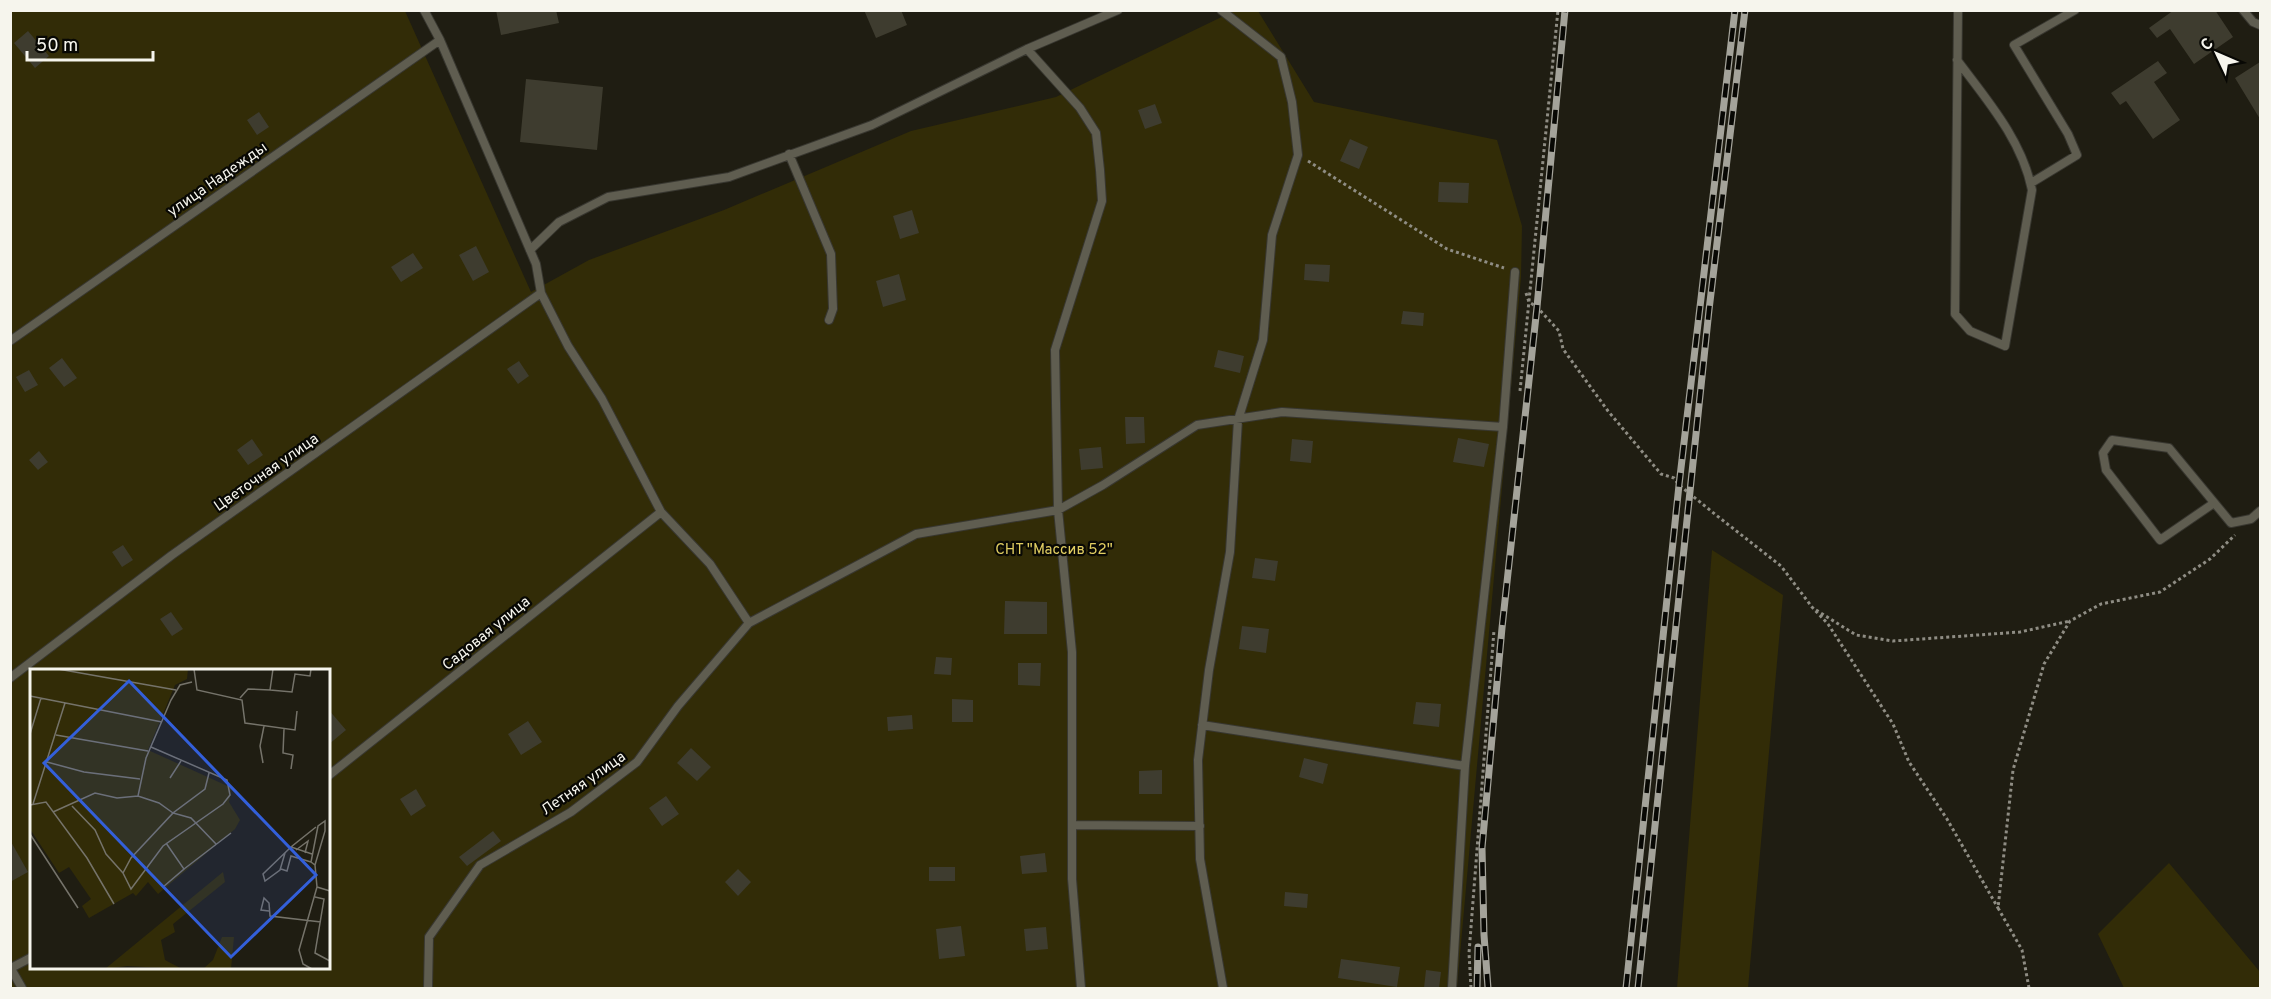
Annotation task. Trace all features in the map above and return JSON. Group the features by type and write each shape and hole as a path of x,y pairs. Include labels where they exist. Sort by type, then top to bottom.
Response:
{"lane":[{"path":"424,10 440,40 531,250 541,293 568,346 602,399 660,512 710,564 749,623 916,534 1058,510 1103,485 1197,425 1282,412 1503,427"},
{"path":"531,250 560,222 608,197 729,177 872,125 1027,49 1118,10"},
{"path":"1221,10 1281,57 1292,102 1298,155 1272,235 1263,340 1238,420 1230,552 1209,670 1198,760 1200,859 1222,988"},
{"path":"1957,60 2000,115 2029,172 2031,183 2032,190 2005,346 1970,331 1955,314 1957,60 1958,10"},
{"path":"2031,183 2077,155 2068,134 2014,45 2075,10"},
{"path":"2243,10 2253,22 2260,24"},
{"name":"улица Надежды","path":"10,341 440,40"},
{"path":"1027,49 1080,108 1096,134 1102,201 1055,350 1058,510 1072,652 1072,879 1081,988"},
{"path":"789,154 831,254 833,309 829,320"},
{"path":"1452,988 1465,766 1503,427 1515,272"},
{"name":"Цветочная улица","path":"10,678 172,555 541,293"},
{"path":"2214,503 2160,540 2106,470 2103,453 2112,440 2169,448 2231,523 2251,519 2260,511"},
{"name":"Садовая улица","path":"330,774 660,512"},
{"name":"Летняя улица","path":"428,988 429,937 480,865 571,812 637,762 678,706 749,623"},
{"path":"1202,725 1465,766"},
{"path":"1072,825 1200,825"},
{"path":"22,988 11,968 30,958"}],"path":[{"path":"1519,398 1558,10"},
{"path":"1298,155 1447,249 1515,272 1521,277 1529,302 1537,307 1559,331 1563,349 1608,411 1661,474 1674,478 1679,485 1781,566 1828,624 1893,724 1909,762 1947,819 2022,950 2029,988"},
{"path":"1812,607 1856,635 1893,641 2020,632 2070,621 2101,604 2160,592 2210,559 2251,519"},
{"path":"1998,908 2013,770 2044,664 2070,621"},
{"path":"1471,988 1470,943 1495,624"}],"green space":[{"name":"СНТ \"Массив 52\"","path":"10,11 405,11 531,292 589,260 724,210 911,131 1056,97 1234,11 1258,11 1314,102 1497,140 1522,226 1521,277 1457,988 11,988"},
{"path":"1712,550 1783,595 1748,988 1677,988"},
{"path":"2169,863 2260,972 2260,988 2124,988 2098,934"}],"building":[{"path":"496,10 556,10 559,23 501,35"},
{"path":"864,10 901,10 907,25 876,38"},
{"path":"2174,10 2215,10 2233,37 2194,64 2170,29 2157,38 2149,28"},
{"path":"28,31 49,56 35,68 14,43"},
{"path":"2158,61 2167,73 2154,82 2180,120 2153,139 2126,101 2120,105 2111,93"},
{"path":"2260,62 2260,119 2235,78"},
{"path":"526,79 603,87 597,150 520,142"},
{"path":"1155,104 1162,123 1145,129 1138,110"},
{"path":"259,112 269,127 257,135 247,120"},
{"path":"1350,139 1368,147 1359,169 1340,161"},
{"path":"1439,182 1469,183 1468,203 1438,202"},
{"path":"912,210 919,233 900,239 893,216"},
{"path":"476,246 489,272 473,281 459,255"},
{"path":"413,253 423,268 401,282 391,267"},
{"path":"1305,264 1330,265 1329,282 1304,280"},
{"path":"899,274 906,300 883,307 876,281"},
{"path":"1403,311 1424,313 1423,326 1401,324"},
{"path":"1218,350 1244,356 1240,373 1214,367"},
{"path":"62,358 77,378 64,387 49,368"},
{"path":"519,361 529,376 518,384 507,369"},
{"path":"29,370 38,385 25,392 16,377"},
{"path":"1125,417 1144,417 1145,443 1126,444"},
{"path":"1458,438 1489,444 1484,467 1453,462"},
{"path":"252,439 263,455 248,465 237,450"},
{"path":"1292,439 1313,441 1311,463 1290,461"},
{"path":"1101,447 1103,468 1081,470 1079,449"},
{"path":"39,451 48,462 38,470 29,460"},
{"path":"123,545 133,560 122,567 112,552"},
{"path":"1255,558 1278,561 1275,581 1252,578"},
{"path":"1005,601 1047,602 1047,634 1004,634"},
{"path":"171,612 183,629 172,636 160,619"},
{"path":"1242,626 1269,629 1266,653 1239,649"},
{"path":"936,657 952,658 951,675 934,674"},
{"path":"1018,663 1041,663 1040,686 1018,685"},
{"path":"952,699 973,700 973,722 952,722"},
{"path":"1416,702 1441,704 1439,727 1413,724"},
{"path":"330,711 346,730 330,743"},
{"path":"912,715 913,729 888,731 887,717"},
{"path":"528,721 542,742 521,755 508,734"},
{"path":"691,748 711,767 697,781 677,763"},
{"path":"1304,758 1328,764 1323,784 1299,777"},
{"path":"1162,770 1162,794 1139,794 1139,771"},
{"path":"416,789 426,806 411,816 400,799"},
{"path":"666,796 679,814 662,826 649,808"},
{"path":"493,831 501,841 467,866 459,857"},
{"path":"10,840 28,872 10,882"},
{"path":"1045,853 1047,872 1022,874 1020,856"},
{"path":"929,867 955,867 955,881 929,881"},
{"path":"738,869 751,882 738,896 725,882"},
{"path":"1285,892 1308,894 1307,908 1284,906"},
{"path":"961,926 965,956 939,959 936,929"},
{"path":"1046,927 1048,949 1026,951 1024,929"},
{"path":"1341,959 1400,967 1397,987 1338,978"},
{"path":"1426,970 1441,972 1439,988 1424,988"}],"railway":[{"path":"1488,988 1482,848 1565,10"},
{"path":"1626,988 1679,485 1735,10"},
{"path":"1638,988 1709,310 1745,10"},
{"path":"1477,988 1478,947"}]}
